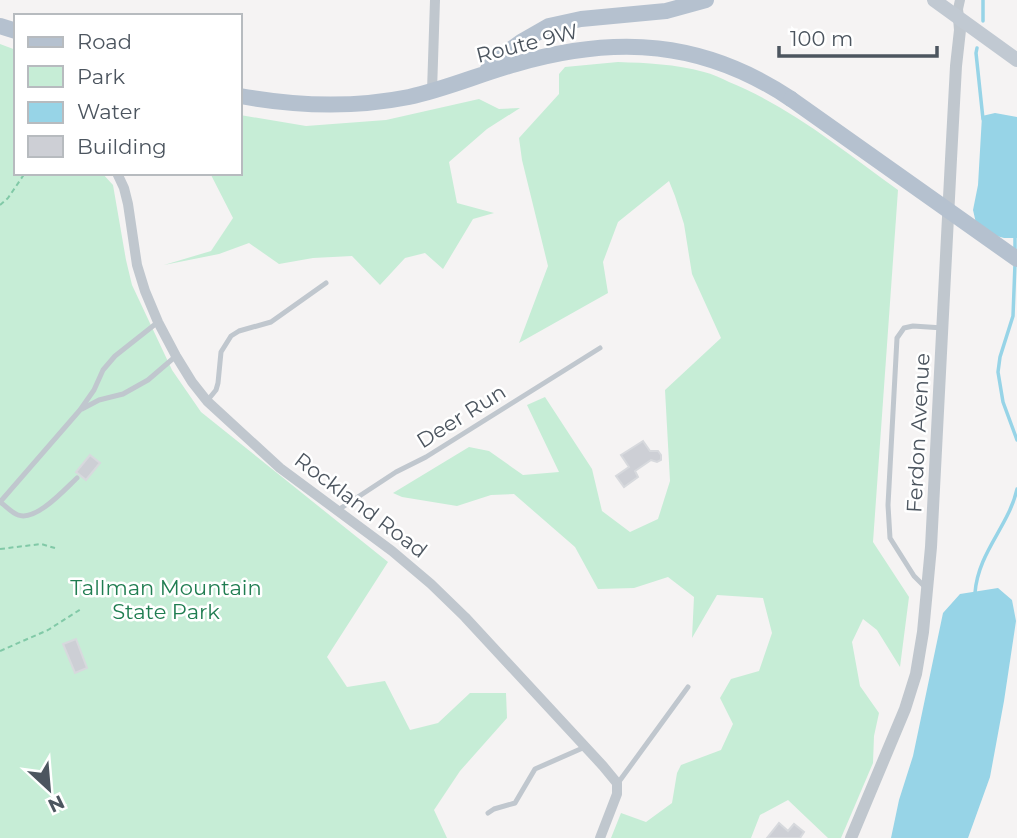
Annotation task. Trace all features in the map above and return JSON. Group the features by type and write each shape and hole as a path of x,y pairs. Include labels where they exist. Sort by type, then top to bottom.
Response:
{"main road":[{"path":"487,74 493,62 549,26 581,19 666,11 706,0"},
{"path":"934,0 1017,60"},
{"name":"Route 9W","path":"242,96 281,102 352,104 393,100 432,91 529,60 568,52 617,47 681,51 715,60 747,74 791,99 1017,259"}],"street":[{"path":"432,91 435,0"},
{"path":"959,18 960,0"},
{"name":"Ferdon Avenue","path":"851,838 910,692 919,656 928,590 959,18"},
{"name":"Rockland Road","path":"118,175 128,204 137,265 145,291 176,356 207,401 280,468 392,551 431,584 465,617 617,783"},
{"path":"600,838 617,794 617,783"}],"lane":[{"path":"207,401 218,383 220,352 231,336 271,322 326,283"},
{"path":"78,478 36,513 27,517 17,515 0,502 80,410 94,390 103,370 115,356 158,322"},
{"path":"928,590 918,581 890,538 888,505 897,338 904,328 912,326 943,328"},
{"name":"Deer Run","path":"337,510 600,348"},
{"path":"80,410 99,400 123,394 148,380 176,356"},
{"path":"617,783 688,687"},
{"path":"488,813 515,803 535,769 585,747"}],"path":[{"path":"0,205 24,175"},
{"path":"0,549 41,544 55,548"},
{"path":"0,651 48,630 81,609"}],"green space":[{"name":"Tallman Mountain State Park","path":"0,44 14,49 14,175 104,175 113,185 132,285 172,370 201,412 388,562 327,657 347,687 385,681 410,730 438,723 470,693 506,693 507,718 460,771 434,810 447,838 0,838"},
{"path":"618,62 693,69 752,92 816,131 898,190 873,542 909,597 900,667 877,630 863,619 852,642 860,686 879,713 874,736 873,763 841,838 828,838 788,800 760,815 751,838 611,838 621,813 646,822 672,803 681,765 721,750 733,724 720,698 731,679 759,671 772,633 763,598 717,595 692,638 694,597 668,577 634,588 598,589 575,547 514,494 491,495 457,506 402,497 393,493 469,447 489,451 523,475 559,472 527,405 545,397 592,469 602,511 630,532 658,519 670,481 665,390 721,338 692,274 684,224 669,181 618,222 603,262 608,293 519,343 548,266 519,138 559,94 559,74 565,67"},
{"path":"479,99 499,109 520,108 487,129 449,162 457,203 494,213 473,219 443,269 425,253 405,258 380,285 352,256 313,258 279,264 249,243 219,254 164,265 211,251 233,218 211,175 242,175 242,115 306,126 386,120"}],"water":[{"path":"995,113 1017,117 1017,238 989,234 976,223 973,210 978,185 982,116"},
{"path":"998,588 1012,600 1016,621 990,777 968,838 891,838 899,800 913,756 943,613 960,594"}],"building":[{"path":"643,441 650,451 658,451 661,460 651,460 635,471 638,477 624,487 616,476 629,467 621,455"},
{"path":"90,455 100,463 86,480 76,472"},
{"path":"76,639 87,668 75,673 63,644"},
{"path":"779,823 788,831 794,824 804,832 800,838 767,838"}],"waterway":[{"path":"983,0 983,21"},
{"path":"977,48 983,119"},
{"path":"1015,236 1015,253"},
{"path":"1015,264 1013,316 998,372 1003,402 1017,440"},
{"path":"975,593 977,578 987,552 1007,515 1017,489"}]}
